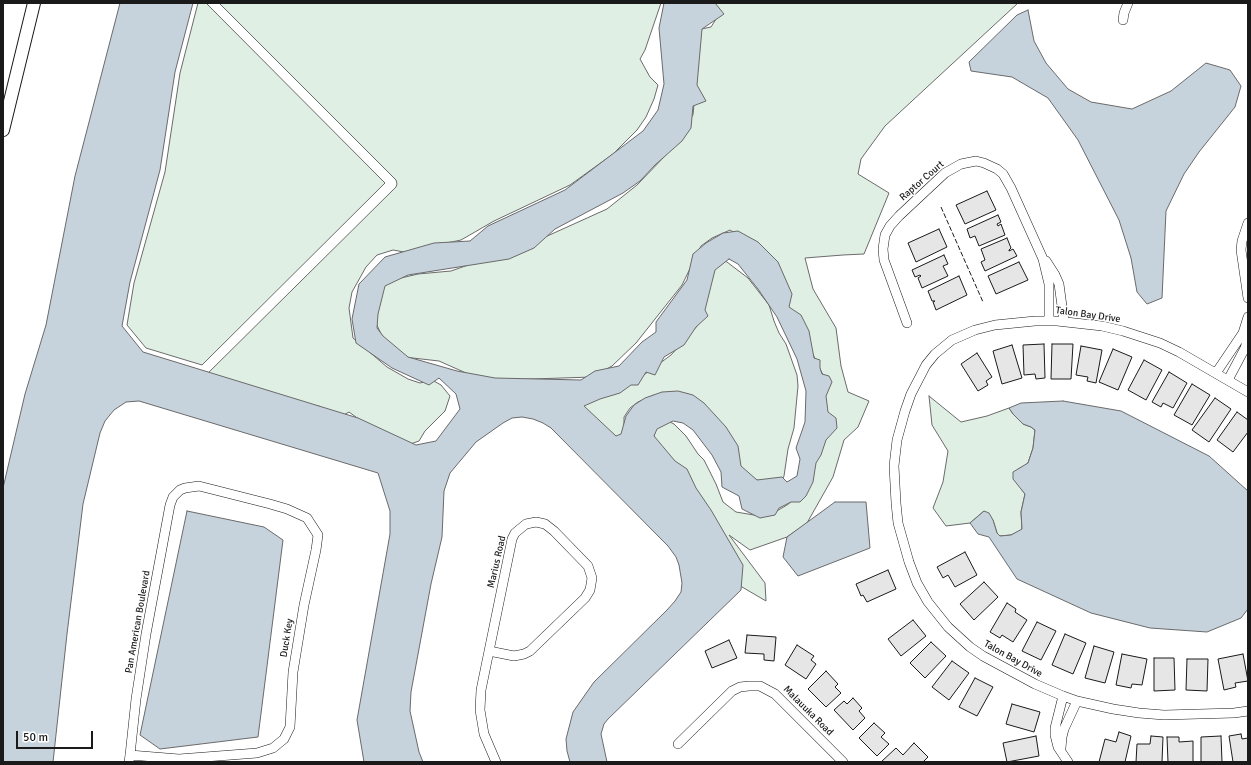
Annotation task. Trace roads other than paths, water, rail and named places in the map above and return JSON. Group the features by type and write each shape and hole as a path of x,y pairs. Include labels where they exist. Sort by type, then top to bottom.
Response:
{"street":[{"path":"3,130 34,3"},
{"path":"1122,20 1128,3"},
{"name":"Raptor Court","path":"907,323 884,260 883,248 886,235 890,226 899,216 945,173 961,164 976,162 984,163 997,169 1003,174 1012,188 1044,259 1055,275 1059,284 1064,321"},
{"path":"1248,223 1242,241 1241,250 1248,298"},
{"name":"Raptor Court","path":"1044,259 1049,284 1049,321"},
{"path":"1216,373 1243,333 1248,317"},
{"name":"Talon Bay Drive","path":"1248,392 1179,352 1160,343 1102,326 1064,321 1049,321 995,325 975,330 952,340 935,354 919,377 905,411 895,452 894,482 898,523 909,562 922,592 934,610 956,635 983,656 1035,684 1063,696 1077,701 1126,712 1152,714 1234,713 1248,711"},
{"path":"1228,380 1245,348 1248,339"},
{"name":"Duck Key","path":"129,758 180,760 266,751 273,748 284,739 290,727 291,692 294,664 318,535 308,518 287,509 199,486 189,486 180,490"},
{"name":"Pan American Boulevard","path":"129,758 146,634 170,506 174,497 180,490"},
{"name":"Marius Road","path":"489,651 514,656 530,651 585,598 590,590 592,576 588,566 554,531 545,524 536,522 526,524 515,533 512,539 489,651 481,690 480,710 484,734 496,762"},
{"name":"Malauuka Road","path":"678,744 732,691 740,687 760,686 775,694 843,762"},
{"path":"1063,696 1055,728 1056,742 1065,758"},
{"path":"1065,758 1061,745 1062,737 1077,701"}]}
